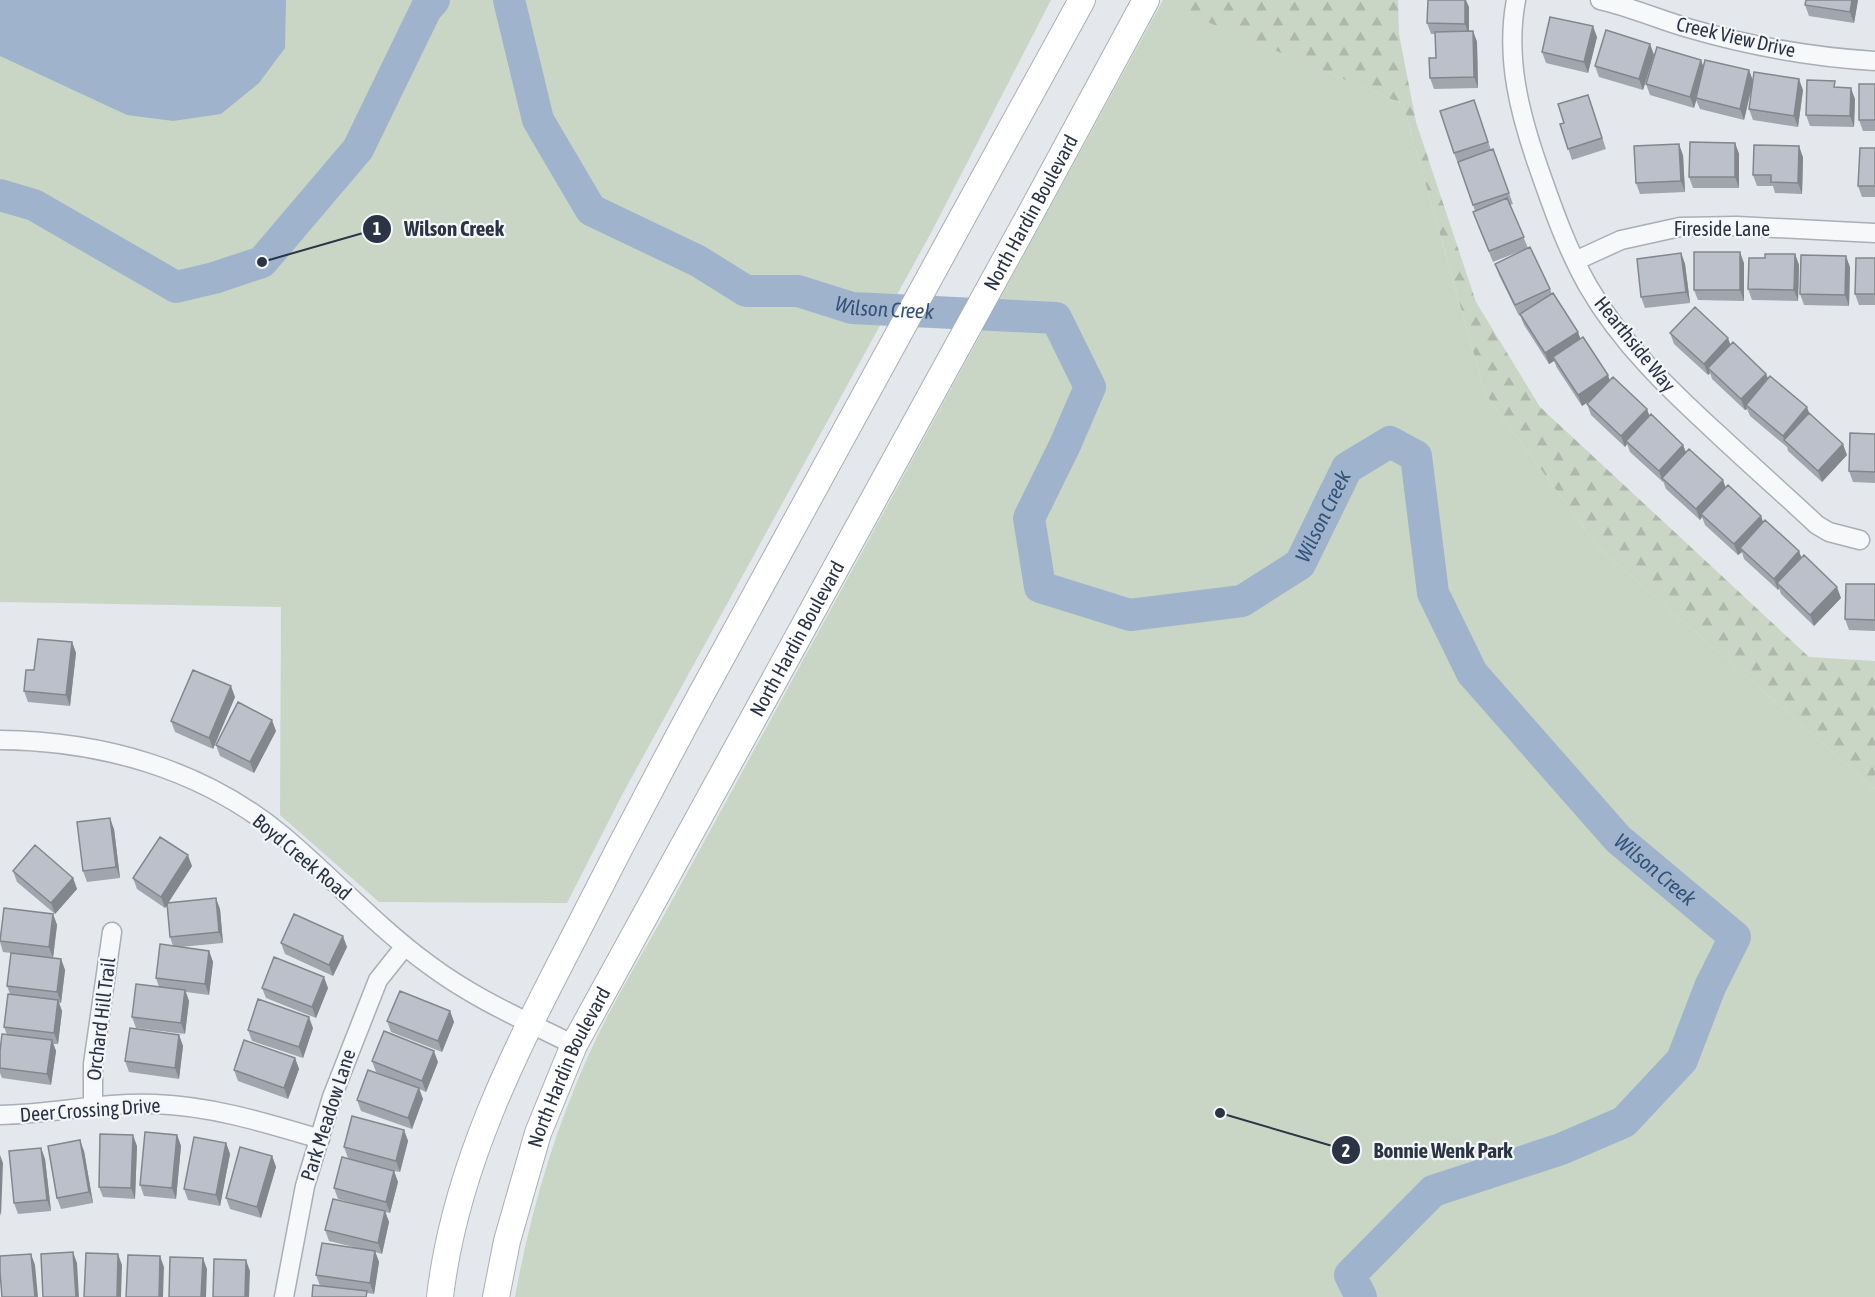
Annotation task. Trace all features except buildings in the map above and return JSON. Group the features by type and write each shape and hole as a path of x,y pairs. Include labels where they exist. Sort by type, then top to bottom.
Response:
{"main road":[{"path":"440,1297 453,1223 476,1151 490,1109 530,1023 649,790 1082,0"},
{"name":"North Hardin Boulevard","path":"496,1297 507,1241 538,1133 574,1045 1146,0"}],"street":[{"name":"Hearthside Way","path":"1516,0 1513,39 1518,99 1537,163 1561,229 1589,287 1617,328 1670,390 1817,525 1829,532 1860,540"},
{"name":"Creek View Drive","path":"1600,0 1688,28 1747,43 1813,55 1875,61"},
{"name":"Fireside Lane","path":"1575,261 1622,240 1680,227 1737,226 1875,233"},
{"name":"Boyd Creek Road","path":"0,740 60,742 119,753 204,785 280,834 427,964 475,996 574,1045"},
{"name":"Orchard Hill Trail","path":"93,1106 93,1064 112,932"},
{"name":"Park Meadow Lane","path":"284,1297 305,1186 346,1058 378,980 405,946"},
{"name":"Deer Crossing Drive","path":"0,1115 93,1106 154,1104 235,1114 320,1139"}],"green space":[{"path":"0,0 1051,0 932,231 622,795 567,903 379,902 280,815 281,607 0,602"},
{"path":"1163,0 1183,0 1187,13 1403,104 1485,393 1598,547 1875,789 1875,1297 515,1297 544,1173 576,1083 598,1035"},
{"path":"1183,0 1398,0 1399,34 1416,122 1476,302 1540,407 1809,657 1875,661 1875,789 1598,547 1485,393 1403,104 1186,13"}],"water":[{"path":"0,0 286,0 285,48 259,83 221,114 173,121 127,115 0,56"}],"waterway":[{"name":"Wilson Creek","path":"0,195 34,205 176,287 214,278 262,262 358,149 426,9 434,0"},
{"name":"Wilson Creek","path":"509,0 538,120 591,210 698,261 746,291 798,291 852,308 1056,318 1090,387 1065,445 1029,518 1040,587 1130,615 1242,601 1300,564 1347,468 1390,442 1416,456 1433,593 1472,673 1618,839 1735,937 1710,987 1682,1060 1624,1122 1561,1149 1433,1191 1350,1275 1361,1297"}],"place":[{"name":"Wilson Creek","path":"262,262"},
{"name":"Bonnie Wenk Park","path":"1220,1113"}]}
